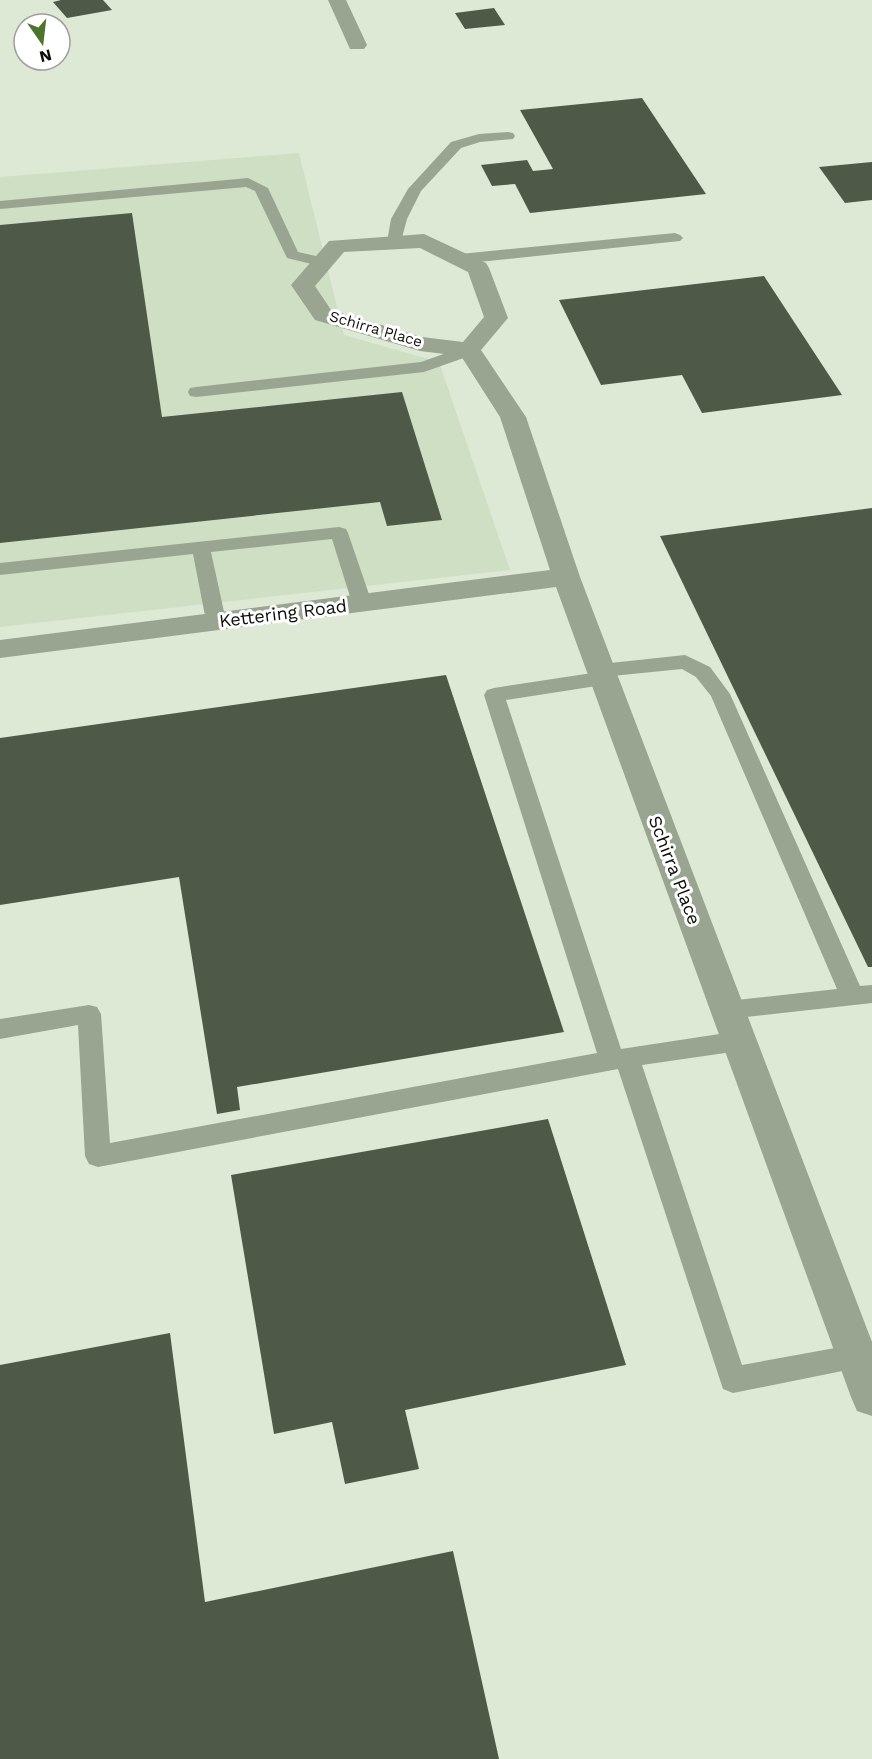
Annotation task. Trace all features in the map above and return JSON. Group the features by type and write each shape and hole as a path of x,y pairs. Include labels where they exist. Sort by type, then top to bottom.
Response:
{"street":[{"path":"337,0 357,45"},
{"name":"Schirra Place","path":"469,350 496,318 478,268 424,241 337,246 303,285 323,315 420,344 469,350 513,417 566,577 872,1397"},
{"name":"Kettering Road","path":"0,649 566,577"}],"lane":[{"path":"395,242 399,219 415,189 456,145 479,138 508,136"},
{"path":"0,205 248,182 261,188 292,255 324,262"},
{"path":"460,259 675,238"},
{"path":"196,392 424,367 469,350"},
{"path":"0,569 339,532 362,603"},
{"path":"201,547 216,621"},
{"path":"0,1029 89,1014 98,1156 620,1059 733,1026 862,995 720,694 703,672 685,662 602,674 494,695 620,1059 733,1380 857,1357"}],"shaded area":[{"path":"299,153 344,335 439,362 510,570 0,627 0,177"}],"building":[{"path":"103,0 112,10 72,17 72,12 62,12 53,2"},
{"path":"494,8 505,25 465,29 455,13"},
{"path":"642,98 706,194 530,213 515,184 492,186 481,165 527,160 533,171 553,169 520,110"},
{"path":"872,162 872,200 845,203 819,167"},
{"path":"132,213 162,417 402,392 442,520 387,526 380,502 0,543 0,225"},
{"path":"764,276 842,395 702,413 682,375 601,385 559,300"},
{"path":"872,508 872,967 868,967 660,536"},
{"path":"446,675 564,1032 237,1087 240,1110 217,1114 179,877 0,905 0,738"},
{"path":"548,1119 626,1365 405,1410 419,1469 345,1484 332,1422 274,1434 231,1175"},
{"path":"170,1333 205,1602 453,1551 499,1759 0,1759 0,1365"}]}
